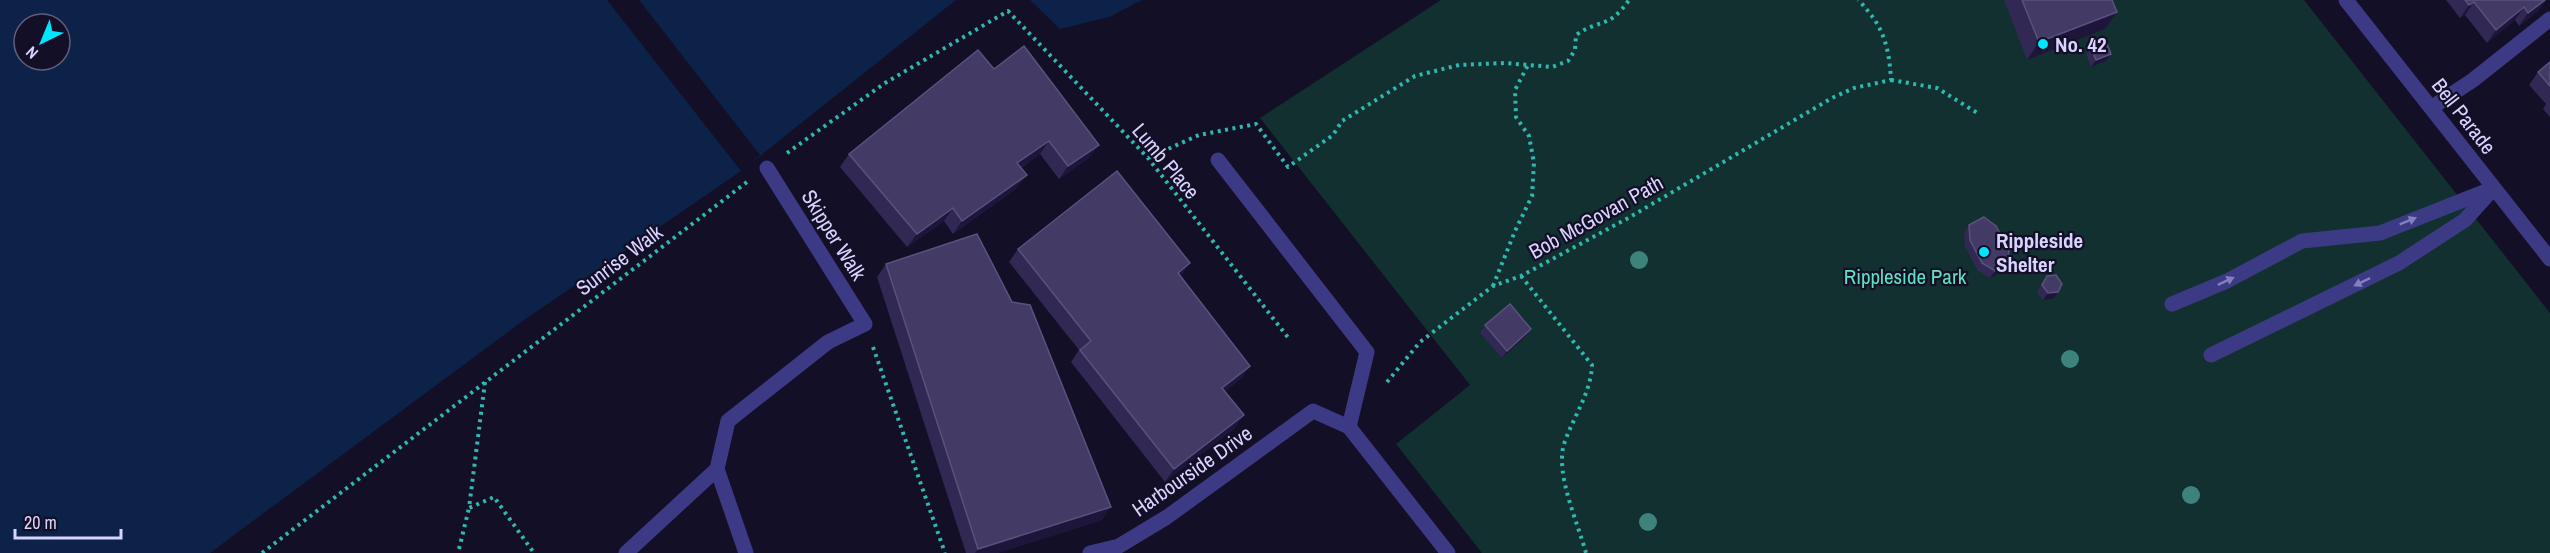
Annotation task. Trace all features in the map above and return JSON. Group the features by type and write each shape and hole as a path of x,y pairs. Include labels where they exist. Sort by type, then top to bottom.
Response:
{"street":[{"name":"Bell Parade","path":"2346,0 2550,259"},
{"path":"2431,108 2473,80 2550,19"},
{"path":"1218,160 1367,352 1349,427 1448,553"},
{"name":"Skipper Walk","path":"766,168 865,324"},
{"path":"2172,304 2227,280 2302,241 2380,233 2494,188"},
{"path":"2211,355 2399,263 2466,220 2494,188"},
{"path":"746,553 717,469 728,421 828,342 865,324"},
{"name":"Harbourside Drive","path":"1090,553 1119,546 1167,517 1313,411 1349,427"},
{"path":"626,553 717,469"}],"path":[{"path":"1148,158 1199,135 1256,124 1288,167 1333,135 1342,121 1415,76 1460,65 1552,67 1568,61 1575,50 1576,35 1586,28 1602,25 1618,15 1629,0"},
{"path":"1858,0 1874,16 1889,49 1891,80"},
{"name":"Lumb Place","path":"1008,11 1148,158 1290,340"},
{"name":"Sunrise Walk","path":"261,553 766,168 885,83 1008,11"},
{"path":"1493,286 1532,196 1534,163 1531,145 1529,136 1516,117 1515,99 1515,90 1528,65"},
{"name":"Bob McGovan Path","path":"1385,385 1420,342 1493,286 1521,276 1630,217 1833,98 1854,88 1891,80 1937,88 1979,114"},
{"path":"1521,276 1592,365 1592,378 1563,446 1562,469 1586,553"},
{"path":"865,324 945,553"},
{"path":"459,549 469,508 485,382"},
{"path":"469,508 494,497 534,553"}],"green space":[{"name":"Rippleside Park","path":"1441,0 2304,0 2550,313 2550,553 1482,553 1396,444 1470,385 1260,118"}],"water":[{"path":"0,0 956,0 741,171 520,323 210,553 0,553"},
{"path":"1030,0 1142,0 1109,17 1060,29"}],"pier":[{"path":"607,0 639,0 760,155 741,171"}],"building":[{"path":"2022,0 2112,0 2117,12 2039,42"},
{"path":"2465,0 2545,0 2528,13 2524,7 2496,30 2474,2 2469,5"},
{"path":"2106,41 2111,54 2096,60 2091,47"},
{"path":"1024,46 1099,145 1068,166 1049,141 1017,163 1027,175 962,221 953,208 917,234 849,154 978,50 994,69"},
{"path":"2550,62 2550,86 2538,72"},
{"path":"1117,171 1190,263 1178,273 1250,366 1222,388 1244,415 1174,469 1080,350 1091,341 1018,249"},
{"name":"Rippleside Shelter","path":"1984,217 1996,226 2009,249 2008,264 1995,271 1982,263 1970,240 1969,225"},
{"path":"977,234 1012,302 1030,305 1111,507 978,549 886,264"},
{"path":"2056,275 2062,284 2058,292 2048,293 2042,285 2047,276"},
{"path":"1510,304 1531,329 1507,351 1485,325"}],"place":[{"name":"No. 42","path":"2043,44"},
{"name":"Rippleside Shelter","path":"1984,252"}]}
